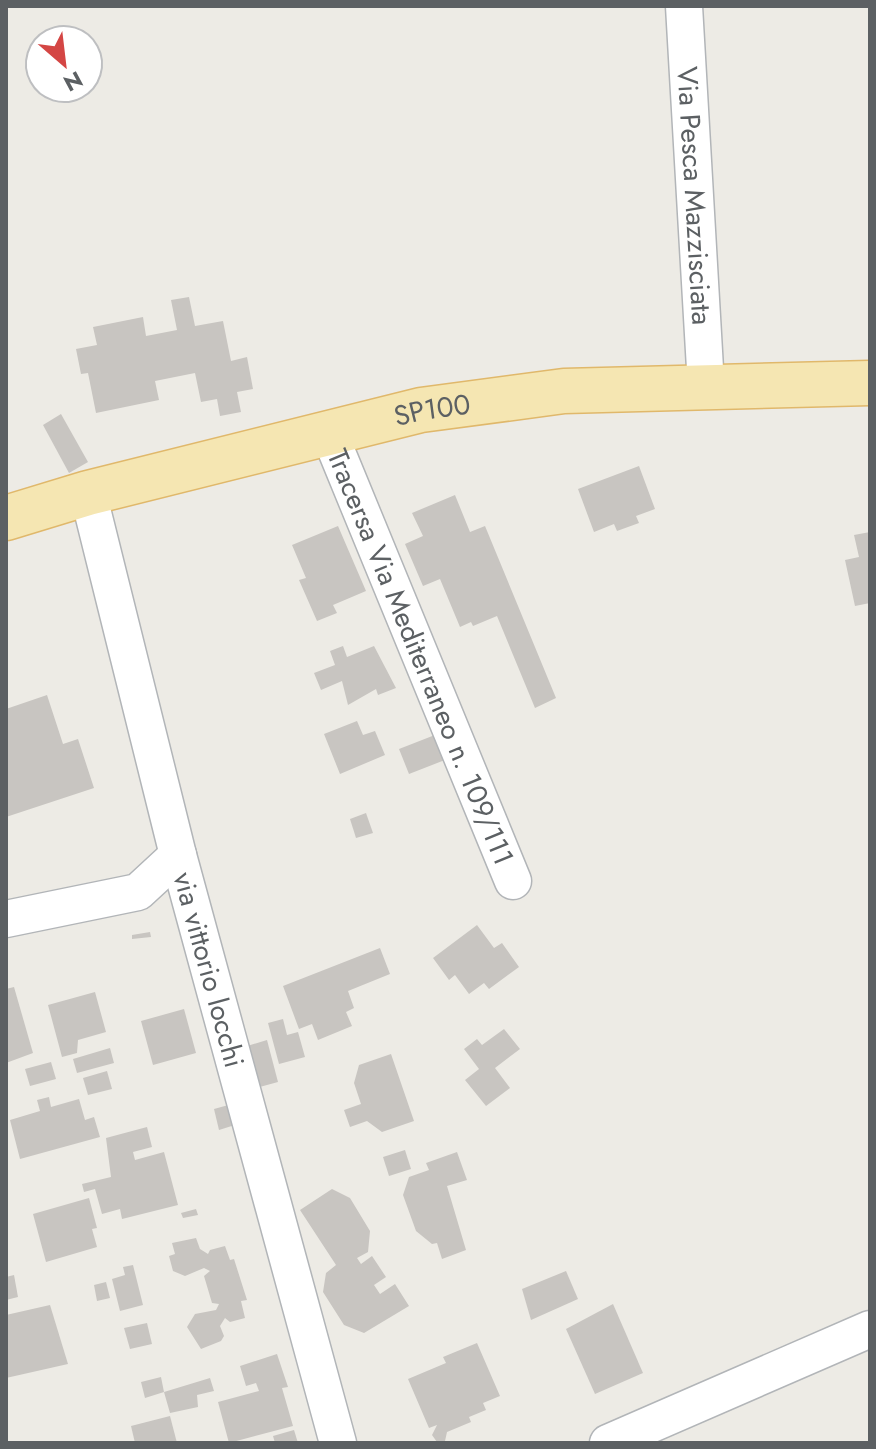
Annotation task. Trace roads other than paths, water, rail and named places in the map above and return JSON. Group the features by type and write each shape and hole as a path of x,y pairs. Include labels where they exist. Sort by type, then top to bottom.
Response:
{"main road":[{"name":"SP100","path":"6,518 88,493 421,410 564,391 870,383"}],"street":[{"name":"Via Pesca Mazzisciata","path":"684,6 706,386"},
{"name":"Tracersa Via Mediterraneo n. 109/111","path":"329,433 513,881"},
{"name":"via vittorio locchi","path":"88,493 178,855 338,1443"},
{"path":"6,919 138,892 178,855"},
{"path":"608,1443 870,1329"}]}
